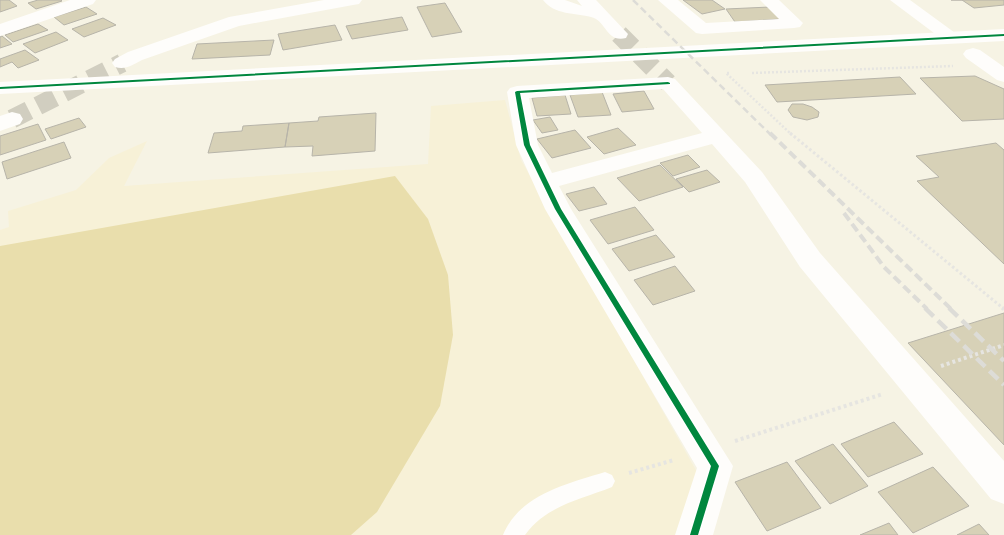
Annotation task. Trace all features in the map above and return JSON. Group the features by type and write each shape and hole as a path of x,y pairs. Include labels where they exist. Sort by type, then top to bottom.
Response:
{"street":[{"path":"0,30 52,20 87,0"},
{"path":"122,63 135,56 235,22 353,0"},
{"path":"552,0 566,8 584,13 592,5 619,34"},
{"path":"667,0 702,29 794,23 769,0"},
{"path":"900,0 953,38"},
{"path":"4,115 623,62 728,49 1004,35"},
{"path":"0,88 623,62 742,69 968,60 1004,52"},
{"path":"968,60 1004,76"},
{"path":"694,535 715,466 558,208 528,144 517,92 668,84 754,177 810,260 1004,487"},
{"path":"546,182 716,136"}],"lane":[{"path":"513,535 522,521 546,501 604,481"}],"path":[{"path":"968,60 926,66 812,72 742,69 726,73 809,151 1004,309"},
{"path":"934,369 1004,345"},
{"path":"726,444 874,398 891,389"},
{"path":"604,481 679,458"}],"shaded area":[{"path":"505,100 521,160 697,472 679,535 0,535 0,230 9,227 8,211 76,190 109,158 147,141 124,186 428,164 431,106"},
{"path":"395,176 428,219 448,275 453,335 440,406 377,512 351,535 0,535 0,246"}],"building":[{"path":"0,0 9,0 17,6 0,12"},
{"path":"38,0 62,1 36,9 28,3"},
{"path":"683,0 712,0 725,9 702,14"},
{"path":"962,0 1004,0 1004,5 974,8"},
{"path":"445,3 462,32 432,37 417,7"},
{"path":"86,7 97,14 64,25 54,17"},
{"path":"770,7 781,19 735,22 726,9"},
{"path":"402,17 408,30 352,39 346,26"},
{"path":"103,18 116,25 84,37 72,29"},
{"path":"38,24 48,30 13,42 5,35"},
{"path":"335,25 342,40 283,50 278,34"},
{"path":"56,32 68,40 35,53 23,44"},
{"path":"2,36 12,44 0,48 0,37"},
{"path":"274,40 270,55 192,59 197,44"},
{"path":"25,50 39,60 18,68 12,62 0,67 0,59"},
{"path":"975,76 1004,89 1004,119 962,121 920,78"},
{"path":"900,77 916,94 777,102 765,85"},
{"path":"644,91 654,109 622,112 613,94"},
{"path":"602,92 611,115 578,117 570,95"},
{"path":"565,95 571,114 537,116 532,98"},
{"path":"792,104 803,104 812,107 819,112 818,117 807,120 793,117 788,110"},
{"path":"376,113 375,151 312,156 313,146 285,147 289,123 318,121 319,117"},
{"path":"550,117 558,130 542,133 533,120"},
{"path":"79,118 86,127 51,139 45,129"},
{"path":"289,123 285,147 208,153 214,133 242,131 243,126"},
{"path":"38,124 46,140 0,155 0,136"},
{"path":"618,128 636,145 604,154 587,137"},
{"path":"575,130 591,148 552,158 537,139"},
{"path":"64,142 71,158 7,179 2,162"},
{"path":"996,143 1004,150 1004,264 917,181 939,177 916,156"},
{"path":"688,155 700,167 673,176 660,163"},
{"path":"660,165 683,187 639,201 617,178"},
{"path":"707,170 720,182 689,192 676,179"},
{"path":"594,187 607,204 579,211 566,194"},
{"path":"635,207 654,230 608,244 590,220"},
{"path":"656,235 675,257 629,271 612,249"},
{"path":"675,266 695,291 653,305 634,280"},
{"path":"1004,313 1004,445 908,343"},
{"path":"894,422 923,454 868,477 841,444"},
{"path":"833,444 868,486 830,504 795,461"},
{"path":"787,462 821,508 767,531 735,482"},
{"path":"933,467 969,506 913,533 878,492"},
{"path":"889,523 898,535 860,535"},
{"path":"979,524 989,535 957,535"}],"tunnel":[{"path":"619,34 668,83"},
{"path":"12,119 122,63"}],"railway":[{"path":"633,0 771,135"},
{"path":"770,133 951,309"},
{"path":"844,213 884,267 927,309"},
{"path":"925,308 1004,385"},
{"path":"949,308 1004,361"}],"cycle path":[{"path":"0,88 1004,35"},
{"path":"668,83 517,92 527,145 558,209 715,466 694,535"}]}
